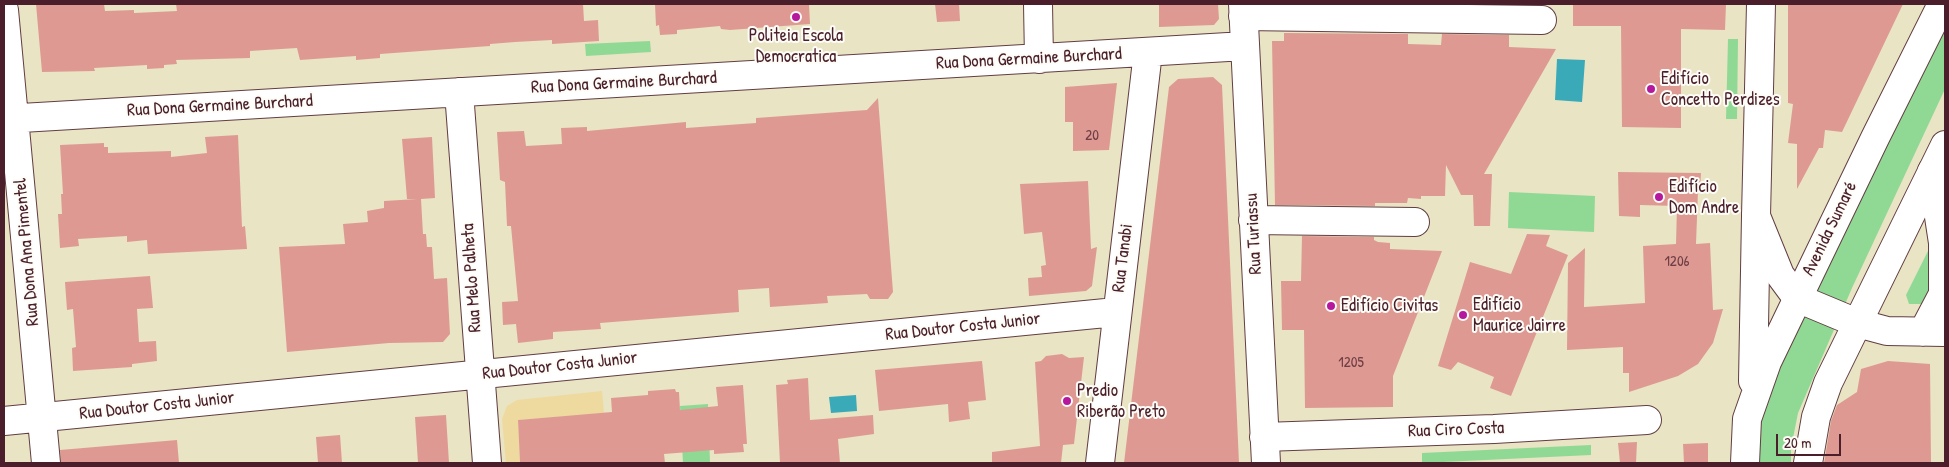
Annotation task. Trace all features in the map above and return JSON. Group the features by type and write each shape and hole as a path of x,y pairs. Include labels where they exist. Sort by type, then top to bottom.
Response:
{"street":[{"path":"1038,4 1039,59"},
{"path":"1752,398 1761,4"},
{"name":"Avenida Sumaré","path":"1745,463 1747,419 1752,398 1774,344 1942,4"},
{"name":"Rua Dona Ana Pimentel","path":"4,10 9,119 46,463"},
{"path":"1243,10 1542,20"},
{"name":"Rua Turiassu","path":"1243,10 1265,450"},
{"name":"Rua Dona Germaine Burchard","path":"9,119 1245,46"},
{"name":"Rua Tanabi","path":"1100,463 1116,312 1148,52"},
{"name":"Rua Melo Palheta","path":"459,92 487,463"},
{"path":"1808,463 1816,417 1828,383 1945,145"},
{"path":"1756,216 1775,265 1797,298 1857,323 1884,331 1934,332 1943,294 1943,243 1932,171"},
{"path":"1254,220 1415,222"},
{"name":"Rua Doutor Costa Junior","path":"4,421 1116,312"},
{"name":"Rua Ciro Costa","path":"1265,450 1494,429 1647,420"}],"green space":[{"path":"1945,12 1945,89 1852,288 1798,413 1791,448 1791,463 1754,463 1754,430 1822,270"},
{"path":"1728,39 1738,39 1737,119 1726,119"},
{"path":"650,41 651,52 586,56 585,44"},
{"path":"1509,192 1595,196 1594,232 1508,228"},
{"path":"1945,217 1945,304 1909,304 1906,295"},
{"path":"708,404 710,463 683,463 680,406"},
{"path":"1591,445 1591,455 1422,463 1422,453"}],"sand":[{"path":"602,391 604,413 518,420 520,463 506,463 502,419 507,406 517,400"}],"water":[{"path":"1557,59 1585,60 1582,102 1555,100"},
{"path":"856,395 857,411 831,413 829,397"}],"building":[{"path":"36,4 104,4 105,11 134,10 134,13 177,11 176,4 583,4 584,21 598,20 599,41 552,44 552,40 515,42 490,44 490,46 380,54 380,58 356,60 356,56 300,60 297,48 250,51 250,58 176,60 177,64 164,65 164,68 147,69 147,65 94,68 95,71 42,72"},
{"path":"655,4 809,4 810,24 730,30 721,29 720,26 677,30 677,34 660,35 659,25 656,26"},
{"path":"935,4 959,4 960,21 937,22"},
{"path":"1159,4 1218,4 1219,19 1214,25 1159,27"},
{"path":"1573,4 1726,4 1725,30 1681,29 1681,128 1622,127 1621,26 1573,26"},
{"path":"1788,4 1903,4 1842,132 1825,130 1823,148 1819,148 1797,189 1797,144 1788,143 1793,104 1788,103"},
{"path":"1284,33 1408,34 1408,44 1441,45 1442,34 1509,35 1509,47 1556,49 1484,174 1492,174 1490,226 1474,226 1473,195 1461,195 1446,165 1445,196 1421,196 1421,199 1408,198 1407,203 1375,203 1375,206 1275,205 1272,41 1284,41"},
{"path":"1213,77 1222,85 1239,463 1124,463 1169,87 1178,79"},
{"path":"1117,83 1109,150 1073,151 1073,122 1065,122 1065,87"},
{"path":"878,98 893,292 888,299 870,299 867,294 827,296 828,303 770,307 769,288 738,290 739,312 600,323 601,329 553,332 553,339 518,343 516,324 503,325 502,302 518,301 511,226 507,226 505,182 500,180 497,132 524,131 526,146 562,144 561,128 587,127 587,131 686,122 686,128 756,123 756,118 867,110"},
{"path":"238,135 242,227 245,226 247,249 148,254 147,240 127,242 127,236 78,239 79,246 60,248 58,214 62,214 61,194 63,194 60,145 104,143 104,147 108,147 108,153 171,151 171,157 207,153 205,137"},
{"path":"432,137 435,198 421,199 423,234 426,234 427,247 432,247 434,279 447,278 450,334 443,342 389,343 287,352 279,247 345,244 343,224 368,222 367,211 384,208 384,201 417,199 407,199 402,139"},
{"path":"1618,172 1701,173 1700,191 1698,191 1696,244 1710,243 1713,310 1723,309 1713,343 1698,364 1678,376 1629,392 1629,373 1623,373 1623,347 1567,350 1568,263 1585,248 1584,307 1645,303 1643,246 1676,244 1677,206 1640,205 1640,217 1619,216"},
{"path":"1088,181 1091,249 1097,247 1092,286 1086,291 1029,296 1028,278 1042,277 1041,266 1046,265 1042,232 1024,234 1020,184"},
{"path":"1527,234 1550,235 1546,246 1568,255 1511,396 1490,388 1494,377 1458,362 1451,370 1438,366 1470,262 1511,274"},
{"path":"1302,236 1374,237 1374,240 1378,242 1390,243 1390,249 1442,251 1393,376 1393,407 1305,408 1304,330 1282,330 1281,281 1301,281"},
{"path":"150,276 153,308 137,309 139,342 156,341 157,361 132,364 132,367 73,371 72,348 76,347 73,309 67,310 65,282"},
{"name":"Predio Riberão Preto","path":"1062,354 1069,358 1084,357 1074,444 1063,445 1061,463 992,463 992,452 1040,446 1035,362 1041,361 1046,356"},
{"path":"982,361 986,400 968,402 970,419 949,422 948,404 879,411 875,370"},
{"path":"1888,361 1930,364 1931,463 1824,463 1831,421 1837,405 1857,392 1861,369"},
{"path":"808,378 810,420 873,415 874,434 838,439 840,463 780,463 776,385 788,384 787,380"},
{"path":"743,385 747,444 743,444 744,452 714,454 714,450 664,454 665,463 520,463 518,420 612,412 611,398 648,395 648,391 675,389 676,392 679,392 680,410 718,406 716,387"},
{"path":"446,415 449,463 418,463 415,417"},
{"path":"340,435 342,463 318,463 316,437"},
{"path":"177,440 179,463 61,463 60,450"},
{"path":"1637,442 1636,463 1620,463 1618,443"},
{"path":"1708,443 1708,463 1684,463 1683,444"}],"place":[{"name":"Politeia Escola Democratica","path":"796,17"},
{"name":"Edifício Concetto Perdizes","path":"1651,89"},
{"name":"Edifício Dom Andre","path":"1659,197"},
{"name":"Edifício Civitas","path":"1331,306"},
{"name":"Edifício Maurice Jairre","path":"1463,315"},
{"name":"Predio Riberão Preto","path":"1067,401"}]}
